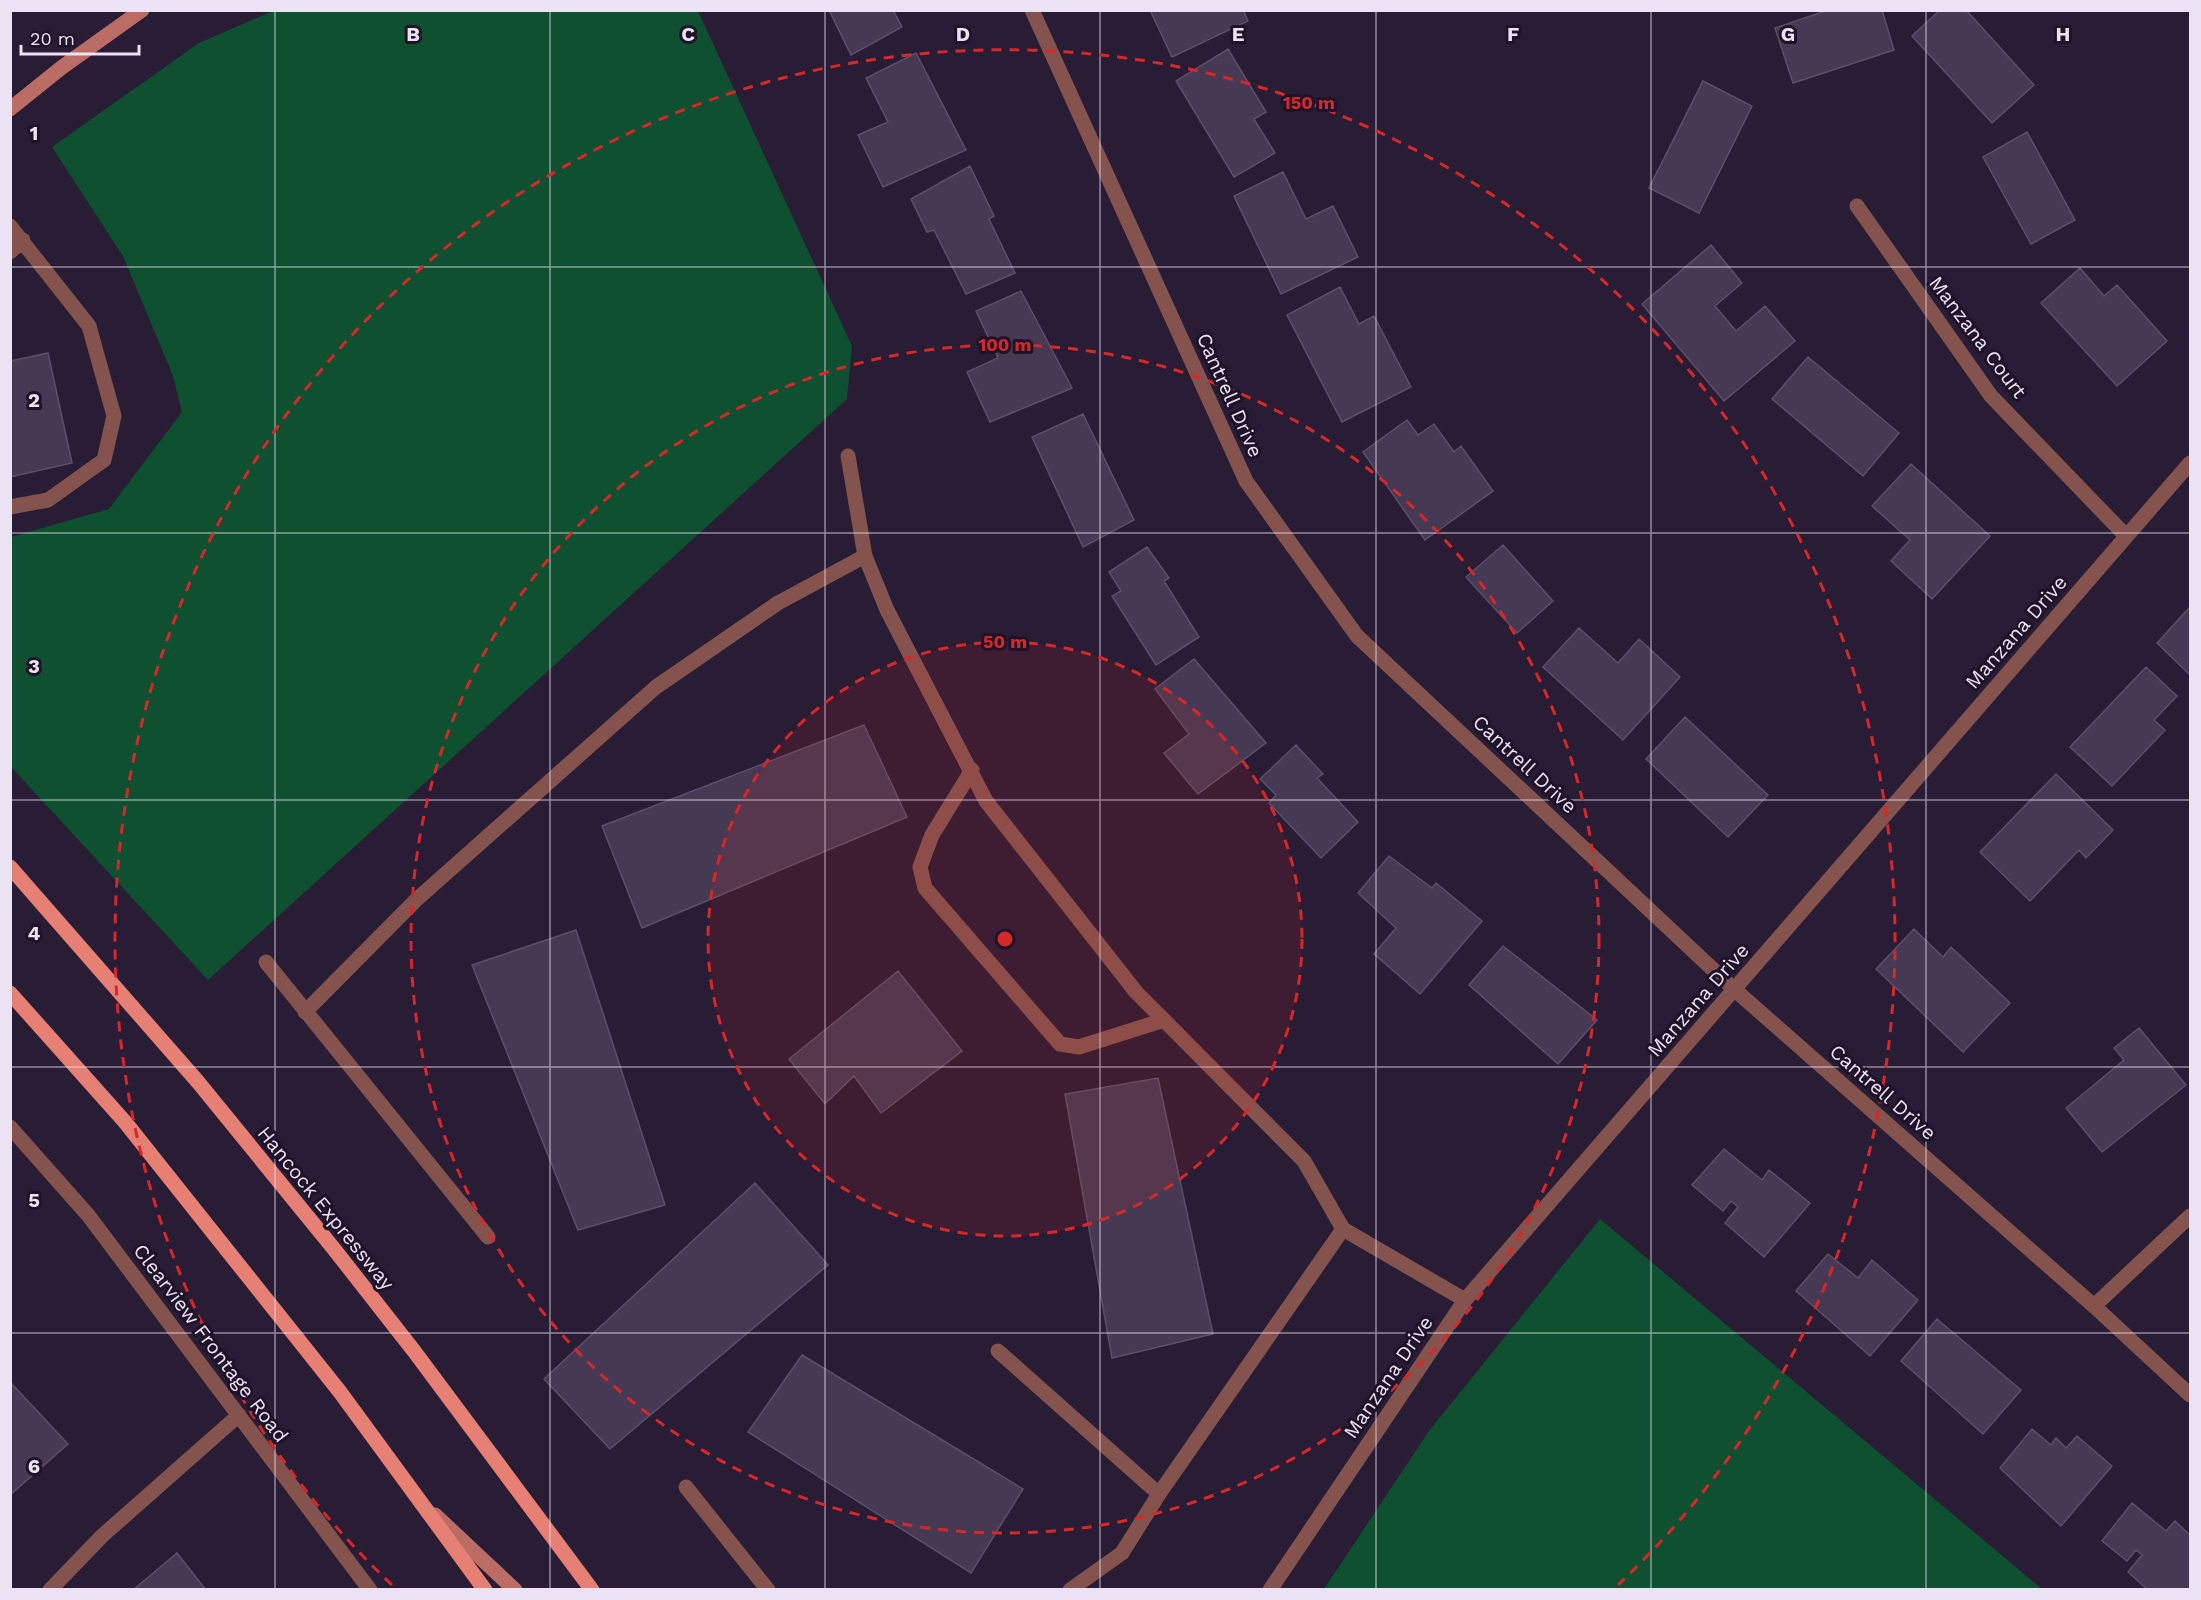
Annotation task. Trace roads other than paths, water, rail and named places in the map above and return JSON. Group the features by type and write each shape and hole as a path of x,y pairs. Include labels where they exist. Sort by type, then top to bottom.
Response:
{"main road":[{"name":"Hancock Expressway","path":"10,867 198,1082 334,1249 414,1351 592,1590"},
{"path":"10,993 125,1122 339,1392 485,1590"}],"street":[{"path":"10,109 61,68 142,10"},
{"name":"Cantrell Drive","path":"1032,10 1246,481 1357,636 1735,990 2094,1306 2190,1395"},
{"name":"Manzana Court","path":"1857,206 1991,396 2126,536"},
{"path":"10,226 89,326 114,416 104,460 48,500 10,507"},
{"path":"10,252 23,240"},
{"path":"849,456 865,556 887,610 972,770 986,801 1136,992 1304,1161 1342,1228 1465,1300"},
{"name":"Manzana Drive","path":"1270,1590 1465,1300 2190,463"},
{"path":"305,1012 416,900 656,687 778,603 865,556"},
{"path":"972,770 932,835 920,867 925,888 1060,1044 1079,1047 1164,1020"},
{"path":"266,962 488,1237"},
{"name":"Clearview Frontage Road","path":"10,1127 88,1215 370,1590"},
{"path":"2094,1306 2190,1216"},
{"path":"1070,1590 1122,1553 1159,1494 1342,1228"},
{"path":"998,1351 1159,1494"},
{"path":"50,1590 102,1536 239,1415"},
{"path":"686,1487 768,1590"},
{"path":"420,1501 514,1590"}]}
